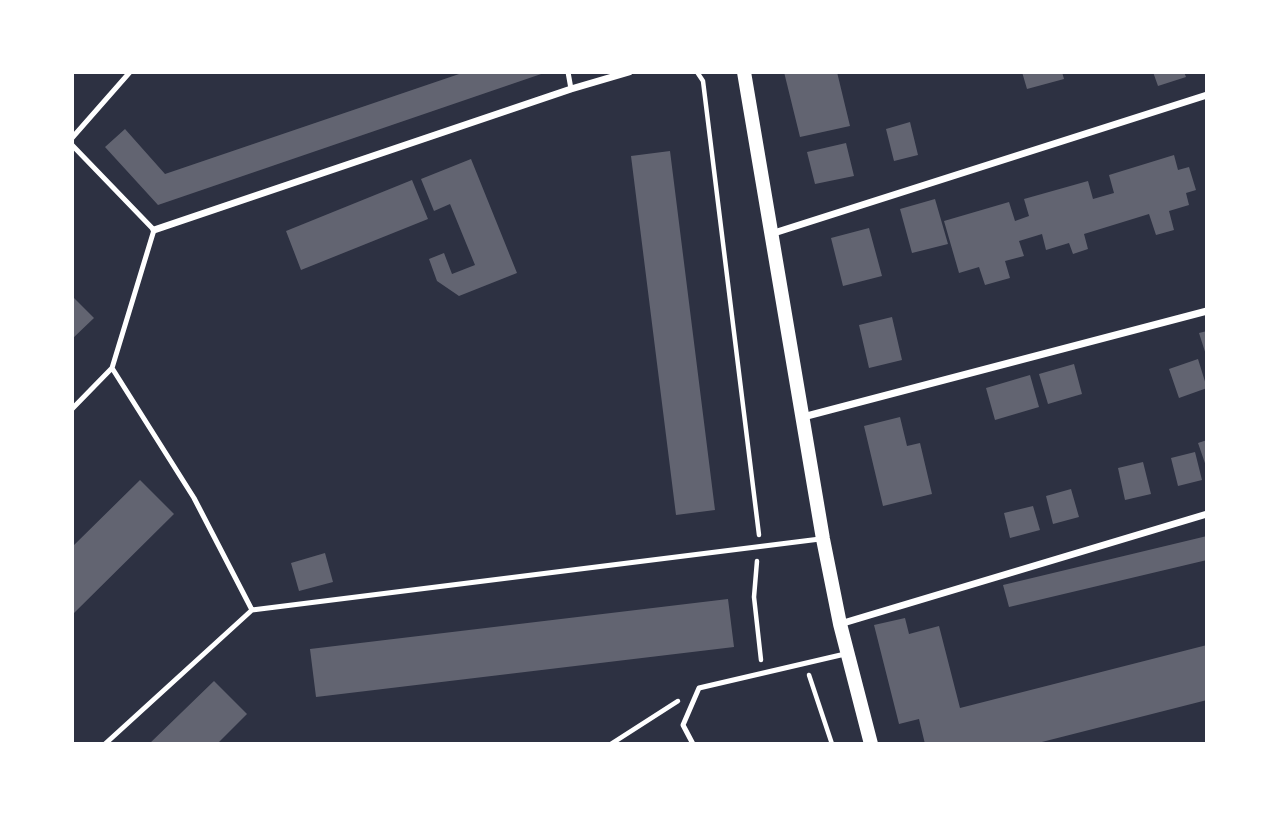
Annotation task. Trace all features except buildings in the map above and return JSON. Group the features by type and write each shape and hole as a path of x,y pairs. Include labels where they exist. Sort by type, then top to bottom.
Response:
{"main road":[{"path":"744,72 774,233 839,624 871,744"}],"street":[{"path":"155,230 571,89 629,72"},
{"path":"774,233 1207,95"},
{"path":"803,417 1207,311"},
{"path":"839,624 1207,514"}],"lane":[{"path":"72,138 130,72"},
{"path":"568,72 571,89"},
{"path":"72,145 155,230 112,368 72,409"},
{"path":"112,368 194,498 252,610"},
{"path":"105,744 252,610 823,539"},
{"path":"693,744 683,725 699,688 773,668 848,654"}],"path":[{"path":"697,72 703,81 760,527 754,597 762,667 811,676 832,744"},
{"path":"611,744 699,688"}]}
